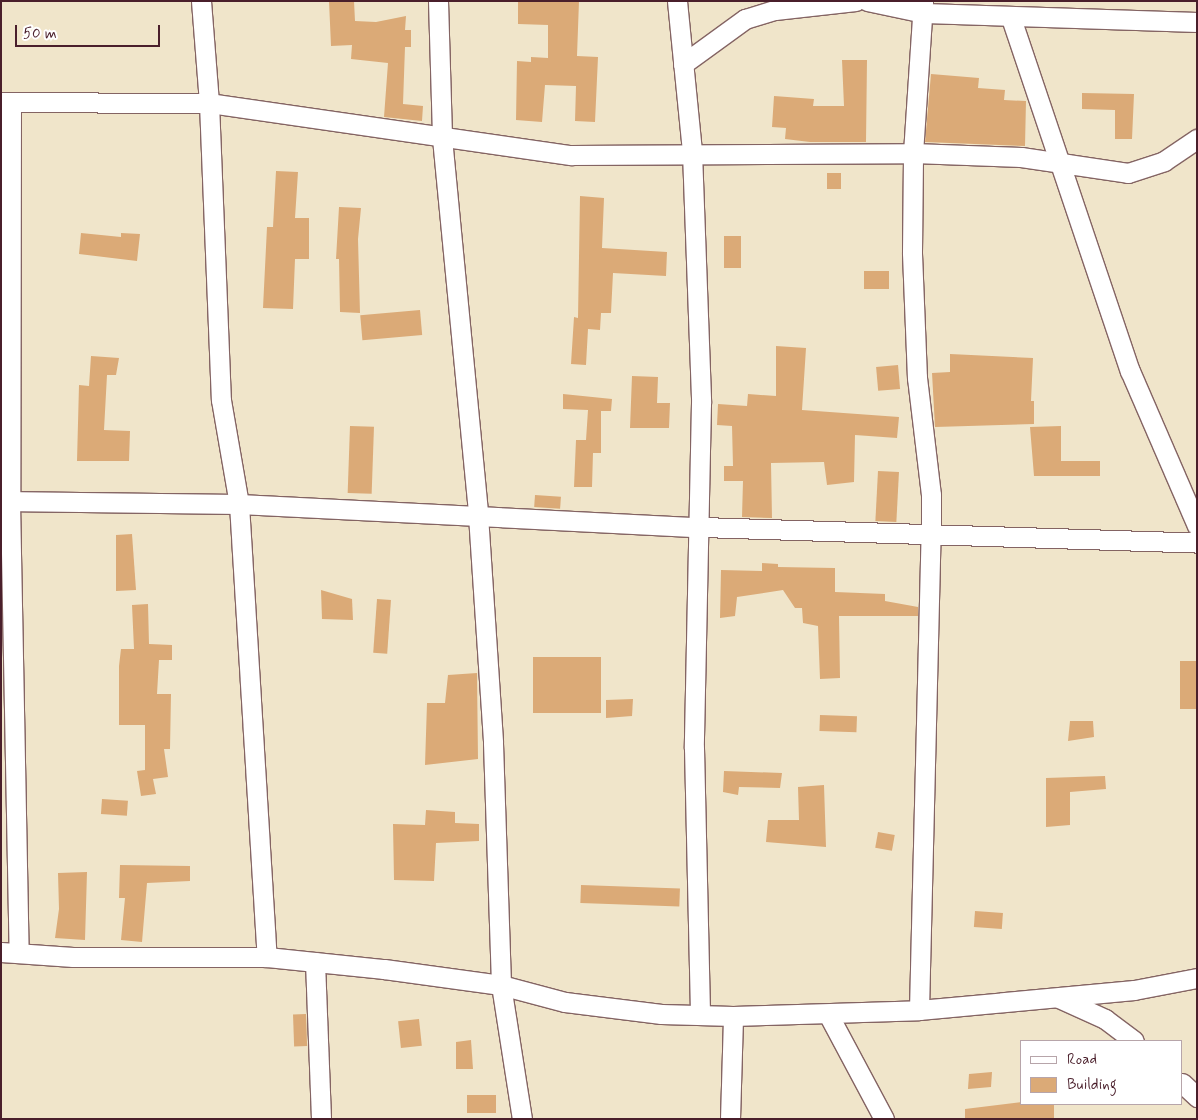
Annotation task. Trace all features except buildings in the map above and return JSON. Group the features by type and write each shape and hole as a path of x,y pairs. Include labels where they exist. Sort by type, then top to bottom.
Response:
{"street":[{"path":"201,1 209,103 221,400 239,504 267,958"},
{"path":"438,1 442,138 478,515 493,743 501,985 522,1119"},
{"path":"677,1 692,152 701,403 700,527 694,748 700,1013"},
{"path":"683,64 745,19 775,10 856,1"},
{"path":"867,1 1011,18 1197,22"},
{"path":"919,1010 931,534 931,495 917,378 912,252 913,152 923,7"},
{"path":"1011,18 1130,370 1197,526"},
{"path":"1197,139 1164,161 1128,173 1021,157 913,152 692,152 571,155 442,138 209,103 6,102 6,501 10,952 73,957 267,958 315,962 501,985 565,1002 661,1014 700,1013 733,1016 919,1010 1134,990 1197,978"},
{"path":"6,501 239,504 700,527 1197,544"},
{"path":"315,962 320,1119"},
{"path":"1058,998 1105,1019 1133,1040"},
{"path":"828,1014 884,1119"},
{"path":"730,1119 733,1016"},
{"path":"1183,1084 1197,1097"}]}
